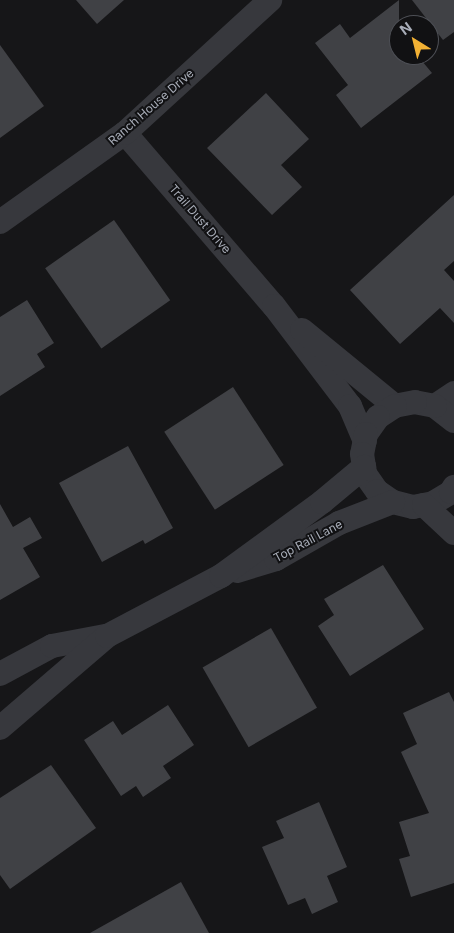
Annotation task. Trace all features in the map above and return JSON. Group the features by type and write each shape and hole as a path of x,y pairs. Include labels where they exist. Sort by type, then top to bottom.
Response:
{"street":[{"name":"Ranch House Drive","path":"0,222 125,133 270,0"},
{"name":"Trail Dust Drive","path":"125,133 274,306 350,406 365,441"},
{"name":"Trail Dust Drive","path":"274,306 395,406"},
{"path":"435,406 454,393"},
{"path":"454,421 435,406 415,402 395,406 378,417 366,434 362,454 365,474 376,491 393,502 413,507 433,503 450,492 454,487"},
{"name":"Top Rail Lane","path":"0,728 107,636 221,576 322,502 364,467"},
{"name":"Top Rail Lane","path":"221,576 276,560 339,524 393,502"},
{"path":"424,505 454,532"},
{"name":"Top Rail Lane","path":"0,674 52,646 107,636"}],"building":[{"path":"76,0 124,0 97,24"},
{"path":"399,0 399,15 389,15 389,65 425,65 432,73 361,128 336,95 348,85 315,43 340,24 350,38"},
{"path":"412,0 454,0 454,32 443,40 439,35 439,15 424,15"},
{"path":"0,45 44,106 0,138"},
{"path":"266,93 309,139 281,165 302,187 272,215 207,148"},
{"path":"454,195 454,261 444,270 454,281 454,323 440,308 400,344 350,290"},
{"path":"114,220 170,300 101,348 45,268"},
{"path":"27,300 54,343 37,354 45,367 0,396 0,317"},
{"path":"233,387 284,465 215,510 164,432"},
{"path":"128,446 173,528 145,544 143,540 102,562 59,483"},
{"path":"0,504 13,527 30,517 42,538 23,548 40,577 0,600"},
{"path":"383,565 424,629 350,676 318,626 334,615 324,599"},
{"path":"271,628 317,708 249,747 203,668"},
{"path":"449,692 454,702 454,883 411,897 399,859 410,856 399,822 429,813 401,752 417,744 403,713"},
{"path":"168,705 194,745 163,766 171,778 143,797 136,786 121,796 84,740 113,721 122,735"},
{"path":"51,765 96,828 10,889 0,875 0,798"},
{"path":"319,802 347,867 327,876 338,902 312,914 305,898 288,905 262,847 284,838 276,821"},
{"path":"181,882 209,933 90,933"}]}
